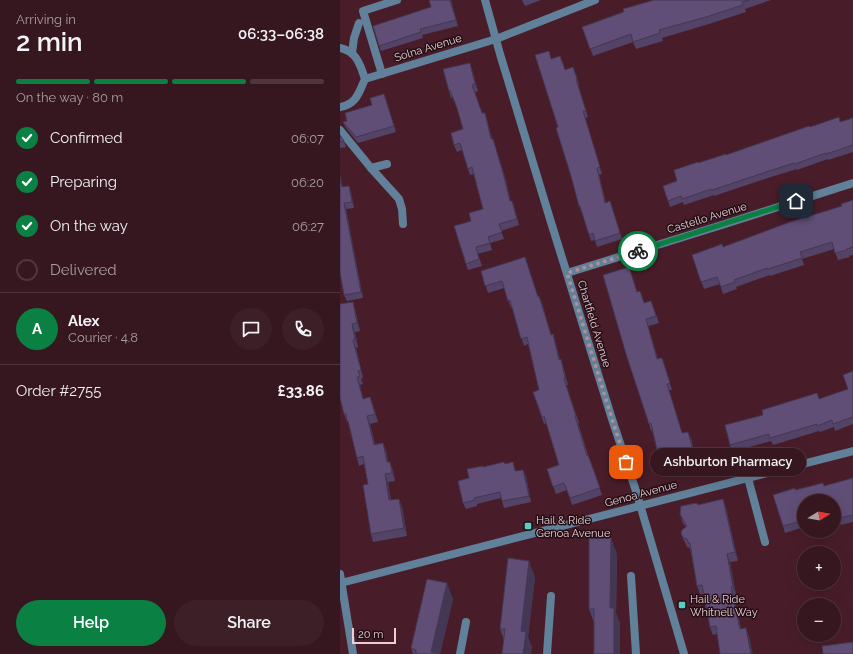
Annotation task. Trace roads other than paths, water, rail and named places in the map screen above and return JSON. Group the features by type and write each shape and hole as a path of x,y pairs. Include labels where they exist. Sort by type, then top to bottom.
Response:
{"street":[{"path":"382,74 363,11 397,0"},
{"name":"Chartfield Avenue","path":"485,0 684,654"},
{"name":"Solna Avenue","path":"365,79 496,39 595,0"},
{"path":"352,54 354,38 360,23"},
{"path":"340,48 348,50 360,62 365,79 356,100 340,107"},
{"path":"340,130 399,199 402,209 402,224"},
{"path":"371,168 387,164"},
{"name":"Castello Avenue","path":"567,273 853,183"},
{"name":"Genoa Avenue","path":"341,579 640,506 853,451"},
{"path":"748,478 766,542"},
{"path":"631,576 636,654"},
{"path":"341,579 353,654"},
{"path":"547,654 551,596"},
{"path":"460,654 466,622"}],"place":[{"name":"Ashburton Pharmacy","path":"626,462"},
{"name":"Hail & Ride Genoa Avenue","path":"528,526"},
{"name":"Hail & Ride Whitnell Way","path":"682,605"}]}
